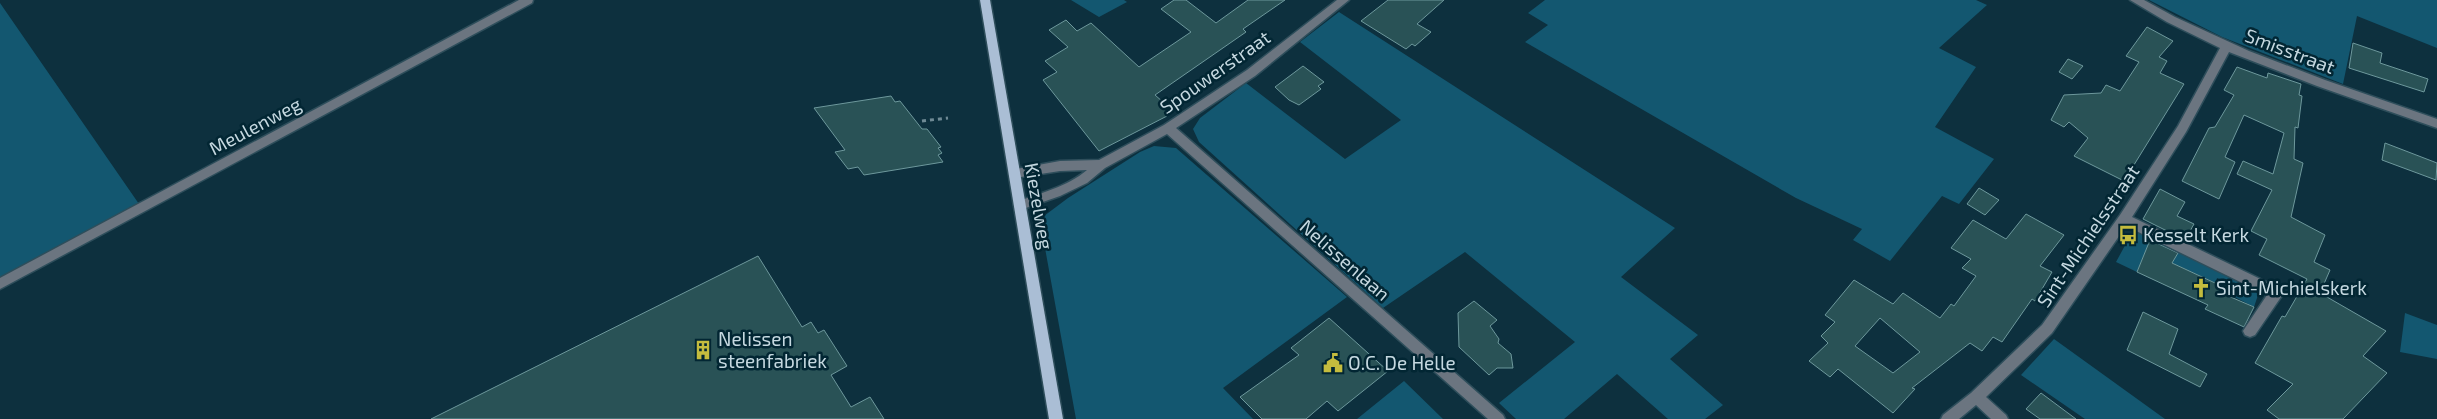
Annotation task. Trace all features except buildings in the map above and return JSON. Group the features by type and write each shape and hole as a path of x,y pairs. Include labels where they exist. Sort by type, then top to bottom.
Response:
{"main road":[{"name":"Kiezelweg","path":"985,0 1056,419"}],"street":[{"name":"Meulenweg","path":"0,284 528,0"},
{"name":"Spouwerstraat","path":"1020,205 1074,184 1101,164 1168,128 1251,73 1344,0"},
{"name":"Smisstraat","path":"2135,0 2173,22 2226,47 2437,124"},
{"name":"Sint-Michielsstraat","path":"1948,419 1976,397 2046,330 2124,219 2182,129 2226,47"},
{"name":"Nelissenlaan","path":"1168,128 1498,419"},
{"name":"Spouwerstraat","path":"1015,173 1060,166 1101,164"},
{"path":"2124,219 2276,293 2250,331"},
{"path":"1976,397 2000,419"}],"path":[{"path":"922,121 948,118"}],"shaded area":[{"path":"1071,0 1124,0 1127,2 1099,17"},
{"path":"1545,0 1976,0 1987,5 1939,48 1976,67 1935,127 1994,159 1959,204 1942,196 1890,261 1853,240 1862,229 1796,198 1525,42 1548,25 1528,13"},
{"path":"2149,0 2437,0 2437,48 2357,16 2343,84 2222,37"},
{"path":"0,3 139,204 0,278"},
{"path":"1339,12 1675,228 1621,277 1698,335 1670,359 1723,405 1705,419 1668,419 1617,374 1564,419 1516,419 1499,403 1575,342 1465,252 1383,308 1199,142 1193,129 1200,118 1246,83 1345,159 1401,120 1300,42"},
{"path":"1154,146 1176,148 1347,297 1223,388 1253,419 1076,419 1041,226 1044,216 1068,198 1140,152"},
{"path":"2134,229 2251,284 2258,295 2254,307 2227,293 2230,284 2217,278 2216,283 2146,251 2137,272 2116,262"},
{"path":"2405,313 2437,325 2437,359 2400,352"},
{"path":"2054,339 2165,419 2085,419 2021,375"},
{"path":"1404,381 1443,419 1357,419"}],"place":[{"name":"Kesselt Kerk","path":"2128,235"},
{"name":"Sint-Michielskerk","path":"2201,288"},
{"name":"Nelissen steenfabriek","path":"703,350"},
{"name":"O.C. De Helle","path":"1333,363"}]}
